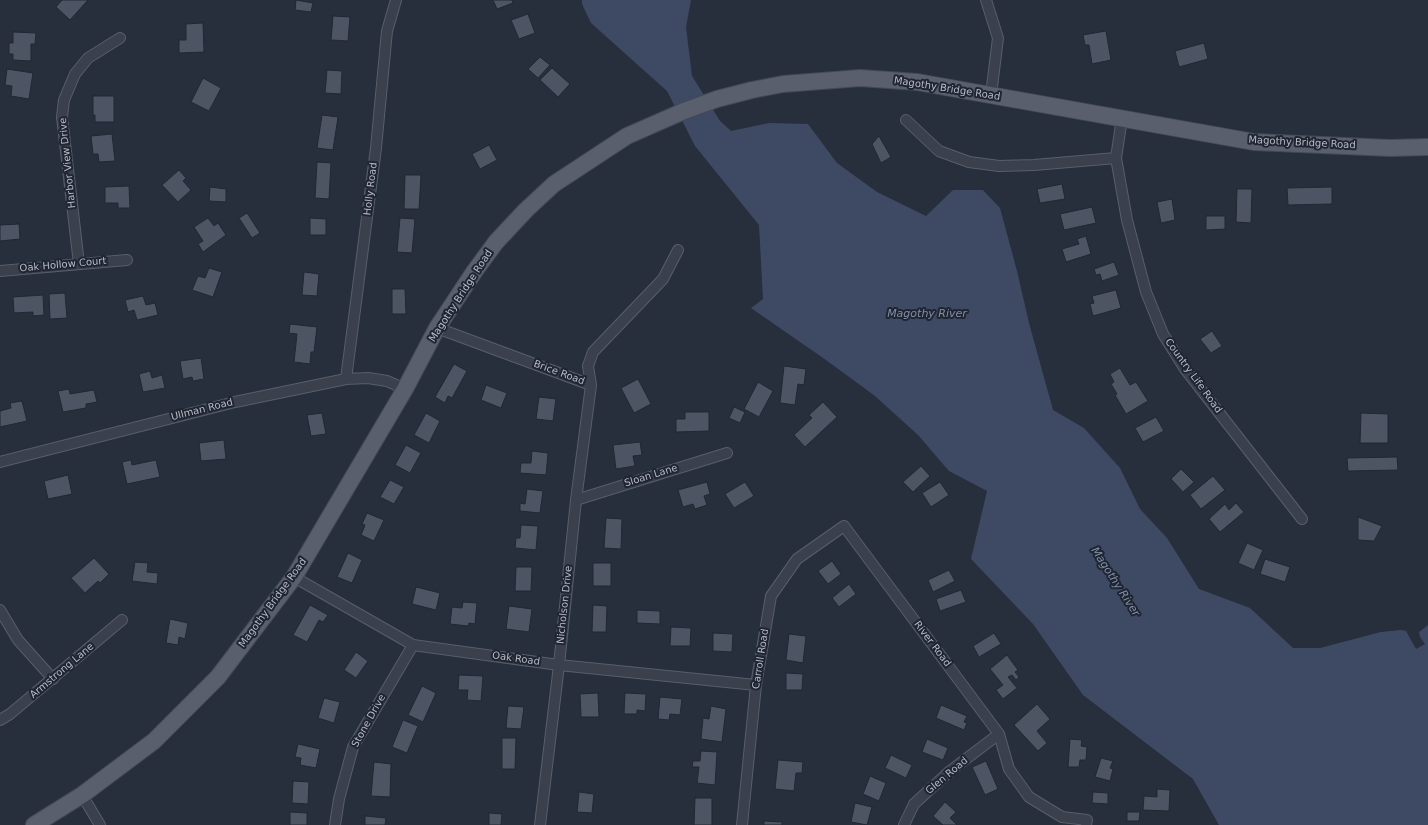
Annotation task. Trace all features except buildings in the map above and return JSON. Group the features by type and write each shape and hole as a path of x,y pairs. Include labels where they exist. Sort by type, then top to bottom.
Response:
{"main road":[{"name":"Magothy Bridge Road","path":"34,825 82,795 154,741 218,677 294,578 405,389 437,328 482,260 496,242 526,210 554,184 627,136 717,99 752,90 783,84 860,78 917,82 1078,112 1122,118 1254,142 1390,148 1428,147"}],"street":[{"name":"Holly Road","path":"346,379 376,148 386,35 396,0"},
{"path":"986,0 998,38 991,95"},
{"name":"Harbor View Drive","path":"79,264 62,117 64,100 75,74 88,58 120,38"},
{"name":"Country Life Road","path":"1122,118 1116,158 1127,220 1146,292 1163,334 1185,369 1302,519"},
{"path":"906,120 939,151 970,162 999,166 1034,165 1116,158"},
{"name":"Brice Road","path":"437,328 590,385 588,366 594,352 663,279 678,250"},
{"name":"Oak Hollow Court","path":"0,271 127,260"},
{"name":"Ullman Road","path":"0,462 235,402 346,379 368,378 387,381 405,389"},
{"name":"Nicholson Drive","path":"540,825 590,385"},
{"name":"Sloan Lane","path":"576,500 727,453"},
{"name":"Carroll Road","path":"742,825 756,685 771,596 796,559 844,526"},
{"name":"River Road","path":"844,526 999,734 1009,769 1029,797 1062,817 1087,820 1086,825"},
{"name":"Oak Road","path":"294,578 413,645 559,665 756,685"},
{"path":"0,610 18,640 53,679"},
{"name":"Armstrong Lane","path":"0,720 10,714 53,679 122,620"},
{"name":"Stone Drive","path":"336,825 339,799 353,747 413,645"},
{"name":"Glen Road","path":"904,825 914,804 950,771 999,734"},
{"path":"82,795 100,825"}],"water":[{"name":"Magothy River","path":"582,0 691,0 686,27 692,76 720,121 731,131 769,123 808,124 837,163 877,192 926,216 953,190 983,190 1000,208 1053,410 1084,428 1120,468 1140,509 1167,538 1199,589 1250,608 1293,648 1320,648 1381,632 1401,630 1406,631 1416,649 1425,644 1420,637 1419,632 1428,625 1428,825 1219,825 1193,779 1083,695 1033,624 971,559 987,491 949,471 918,435 875,396 751,308 763,299 759,225 695,146 667,91 591,23 582,4"}]}
